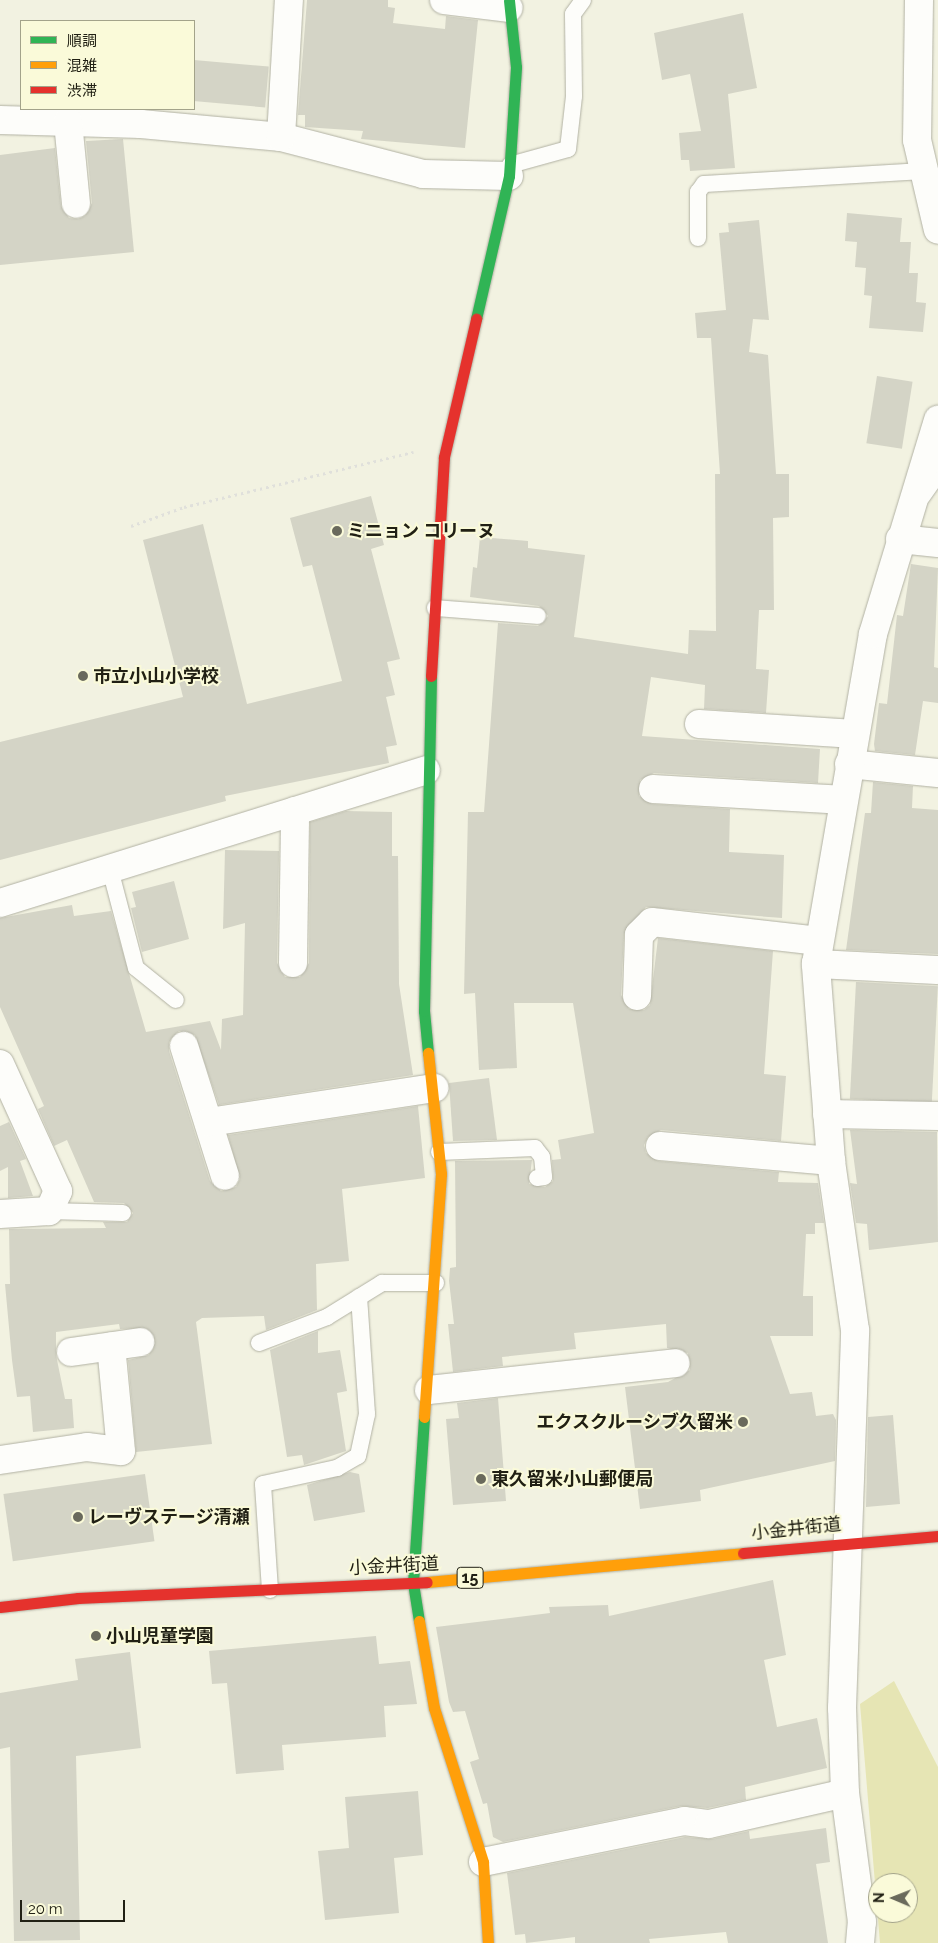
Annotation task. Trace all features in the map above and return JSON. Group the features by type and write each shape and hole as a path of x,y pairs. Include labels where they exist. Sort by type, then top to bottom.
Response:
{"street":[{"path":"281,138 289,0"},
{"path":"444,0 509,4 516,67 510,170 446,444 426,770 424,1011 434,1088 439,1152 436,1284 413,1583 434,1708 483,1862 488,1943"},
{"path":"919,0 915,94 924,170 938,230"},
{"path":"0,120 36,115 68,122 141,124 281,138 423,174 510,170"},
{"path":"68,122 76,204"},
{"path":"860,1943 862,1922 845,1792 842,1708 855,1330 831,1161 818,953 841,800 873,634 938,420"},
{"path":"904,529 938,543"},
{"path":"699,724 855,734"},
{"path":"849,764 938,773"},
{"path":"0,903 426,770"},
{"path":"653,789 841,800"},
{"path":"293,963 295,811"},
{"path":"637,996 639,935 652,922 818,953 938,970"},
{"path":"184,1046 225,1176"},
{"path":"0,1064 58,1192 49,1211 0,1214"},
{"path":"209,1122 434,1088"},
{"path":"827,1114 938,1116"},
{"path":"660,1146 831,1161"},
{"path":"71,1352 140,1342"},
{"path":"0,1460 87,1447 121,1451 110,1346"},
{"path":"429,1390 676,1363"},
{"name":"小金井街道","path":"0,1607 78,1598 413,1583 847,1541 938,1536"},
{"path":"483,1862 684,1820 709,1824 845,1792"}],"lane":[{"path":"510,170 568,149 574,96 573,14 583,0"},
{"path":"698,238 698,192 704,184 924,170"},
{"path":"904,529 938,474"},
{"path":"435,608 538,616"},
{"path":"110,869 136,968 176,1000"},
{"path":"439,1152 526,1146 535,1148 542,1157 544,1177 537,1178"},
{"path":"49,1211 123,1212"},
{"path":"259,1343 327,1317 382,1282 436,1284"},
{"path":"270,1590 263,1484 336,1468 358,1456 367,1414 359,1297"}],"path":[{"path":"131,526 184,507 446,444"}],"green space":[{"path":"894,1681 938,1767 938,1943 880,1943 878,1923 918,1923 918,1873 874,1873 860,1704"}],"building":[{"path":"307,0 388,0 388,7 395,8 393,23 445,29 446,16 478,20 465,148 361,139 363,131 305,127 305,115 298,115"},
{"path":"743,13 757,88 728,94 735,168 690,171 689,160 681,160 679,133 701,131 690,74 662,80 654,33"},
{"path":"195,60 269,67 265,107 195,101"},
{"path":"123,139 134,252 0,265 0,155 55,148 61,206 69,218 78,219 85,216 92,203 86,141"},
{"path":"847,213 902,218 900,242 911,242 909,273 918,273 916,302 926,303 923,332 869,328 872,296 864,295 866,268 855,267 857,242 845,241"},
{"path":"759,220 769,320 753,319 749,352 768,355 776,474 789,474 789,517 773,518 774,610 759,610 756,669 769,670 766,713 704,709 705,685 651,677 642,736 820,749 818,783 654,773 640,780 639,796 652,804 730,809 729,852 784,855 782,918 646,907 624,934 621,995 629,1009 644,1010 650,1005 658,938 773,951 764,1074 786,1076 781,1141 661,1130 648,1137 644,1145 646,1153 658,1161 779,1172 778,1182 818,1183 824,1223 815,1223 815,1234 806,1234 803,1296 813,1296 813,1336 770,1336 790,1394 812,1392 816,1416 833,1414 836,1420 835,1461 700,1490 701,1501 640,1509 625,1387 668,1382 690,1370 688,1353 667,1348 666,1324 574,1333 576,1349 502,1357 503,1366 453,1372 448,1324 454,1324 449,1281 450,1268 456,1267 455,1161 532,1160 529,1184 545,1187 553,1181 552,1160 561,1159 558,1140 594,1133 573,1003 514,1003 517,1068 479,1070 475,993 464,994 468,812 484,812 498,623 538,626 548,616 539,606 470,597 473,567 477,568 480,537 528,541 528,548 585,555 574,637 688,654 689,630 716,631 715,474 720,474 711,338 697,338 695,313 726,310 719,233 729,232 728,223"},
{"path":"877,376 913,382 902,449 866,443"},
{"path":"371,496 384,545 371,549 400,659 387,662 395,695 386,697 397,745 386,747 389,763 225,796 226,801 0,860 0,742 183,697 143,540 203,524 247,704 342,681 312,565 303,567 290,518"},
{"path":"911,564 938,568 934,667 938,668 938,703 923,701 915,755 875,751 874,744 879,703 887,704 897,615 903,616"},
{"path":"873,782 913,786 912,808 938,810 938,954 846,950 865,813 871,813"},
{"path":"346,811 392,812 392,856 398,856 399,984 413,1075 219,1105 195,1035 179,1031 169,1042 169,1051 210,1181 221,1191 236,1187 240,1179 228,1135 418,1106 425,1178 342,1189 349,1261 316,1264 317,1310 266,1330 264,1316 202,1318 196,1322 212,1444 136,1452 128,1360 149,1355 155,1340 146,1328 120,1329 119,1324 56,1332 56,1355 65,1399 72,1399 74,1428 33,1432 30,1396 17,1397 12,1360 5,1284 10,1284 9,1229 106,1228 103,1222 127,1222 133,1213 124,1203 94,1202 67,1140 54,1146 38,1109 44,1106 0,1007 0,918 72,905 74,916 111,911 146,1032 210,1021 221,1050 222,1019 243,1015 245,923 223,929 225,850 279,851 277,963 285,977 300,977 309,963 310,822"},
{"path":"174,881 189,939 142,952 131,908 136,907 132,892"},
{"path":"856,982 938,986 932,1103 850,1099"},
{"path":"489,1078 497,1140 453,1141 449,1083"},
{"path":"9,1122 26,1159 20,1161 33,1196 8,1198 8,1167 0,1171 0,1126"},
{"path":"850,1130 937,1132 938,1242 869,1250 867,1224 856,1223 850,1183 857,1184"},
{"path":"318,1331 318,1353 340,1350 347,1391 337,1393 346,1451 304,1465 302,1455 287,1457 270,1350"},
{"path":"498,1398 506,1501 453,1505 446,1419 459,1418 457,1403"},
{"path":"893,1415 900,1504 866,1507 868,1417"},
{"path":"350,1472 359,1474 365,1512 314,1521 307,1485"},
{"name":"レーヴステージ清瀬","path":"145,1474 154,1541 13,1561 3,1494"},
{"path":"773,1580 786,1655 764,1660 777,1727 817,1718 827,1768 745,1787 746,1800 708,1808 681,1806 503,1842 493,1837 487,1803 483,1804 470,1762 479,1759 465,1711 453,1712 449,1702 436,1627 550,1613 549,1607 608,1605 609,1616"},
{"path":"376,1636 379,1664 410,1661 417,1704 384,1706 386,1737 282,1745 284,1770 236,1774 227,1683 212,1684 209,1651"},
{"path":"130,1652 141,1748 76,1756 80,1940 14,1941 10,1747 0,1749 0,1693 78,1680 75,1659"},
{"path":"418,1791 423,1855 394,1858 399,1913 325,1920 318,1851 349,1848 345,1797"},
{"path":"826,1828 830,1862 816,1864 828,1943 728,1943 726,1932 649,1939 650,1943 575,1943 575,1937 526,1943 525,1934 515,1935 507,1873 685,1837 712,1839 749,1831 750,1839"}],"traffic: fast":[{"path":"476,319 509,176 516,67 509,0"},
{"path":"428,1053 424,1011 431,676"},
{"path":"419,1621 413,1583 424,1417"}],"traffic: slow":[{"path":"424,1417 441,1174 428,1053"},
{"path":"427,1582 743,1553"},
{"path":"419,1621 434,1708 483,1862 488,1943"}],"traffic: jam":[{"path":"431,676 444,457 476,319"},
{"path":"743,1553 938,1536"},
{"path":"0,1607 78,1598 427,1582"}],"place":[{"name":"ミニョン コリーヌ","path":"337,531"},
{"name":"市立小山小学校","path":"83,676"},
{"name":"エクスクルーシブ久留米","path":"743,1422"},
{"name":"東久留米小山郵便局","path":"481,1479"},
{"name":"レーヴステージ清瀬","path":"78,1517"},
{"name":"小山児童学園","path":"96,1636"}]}
